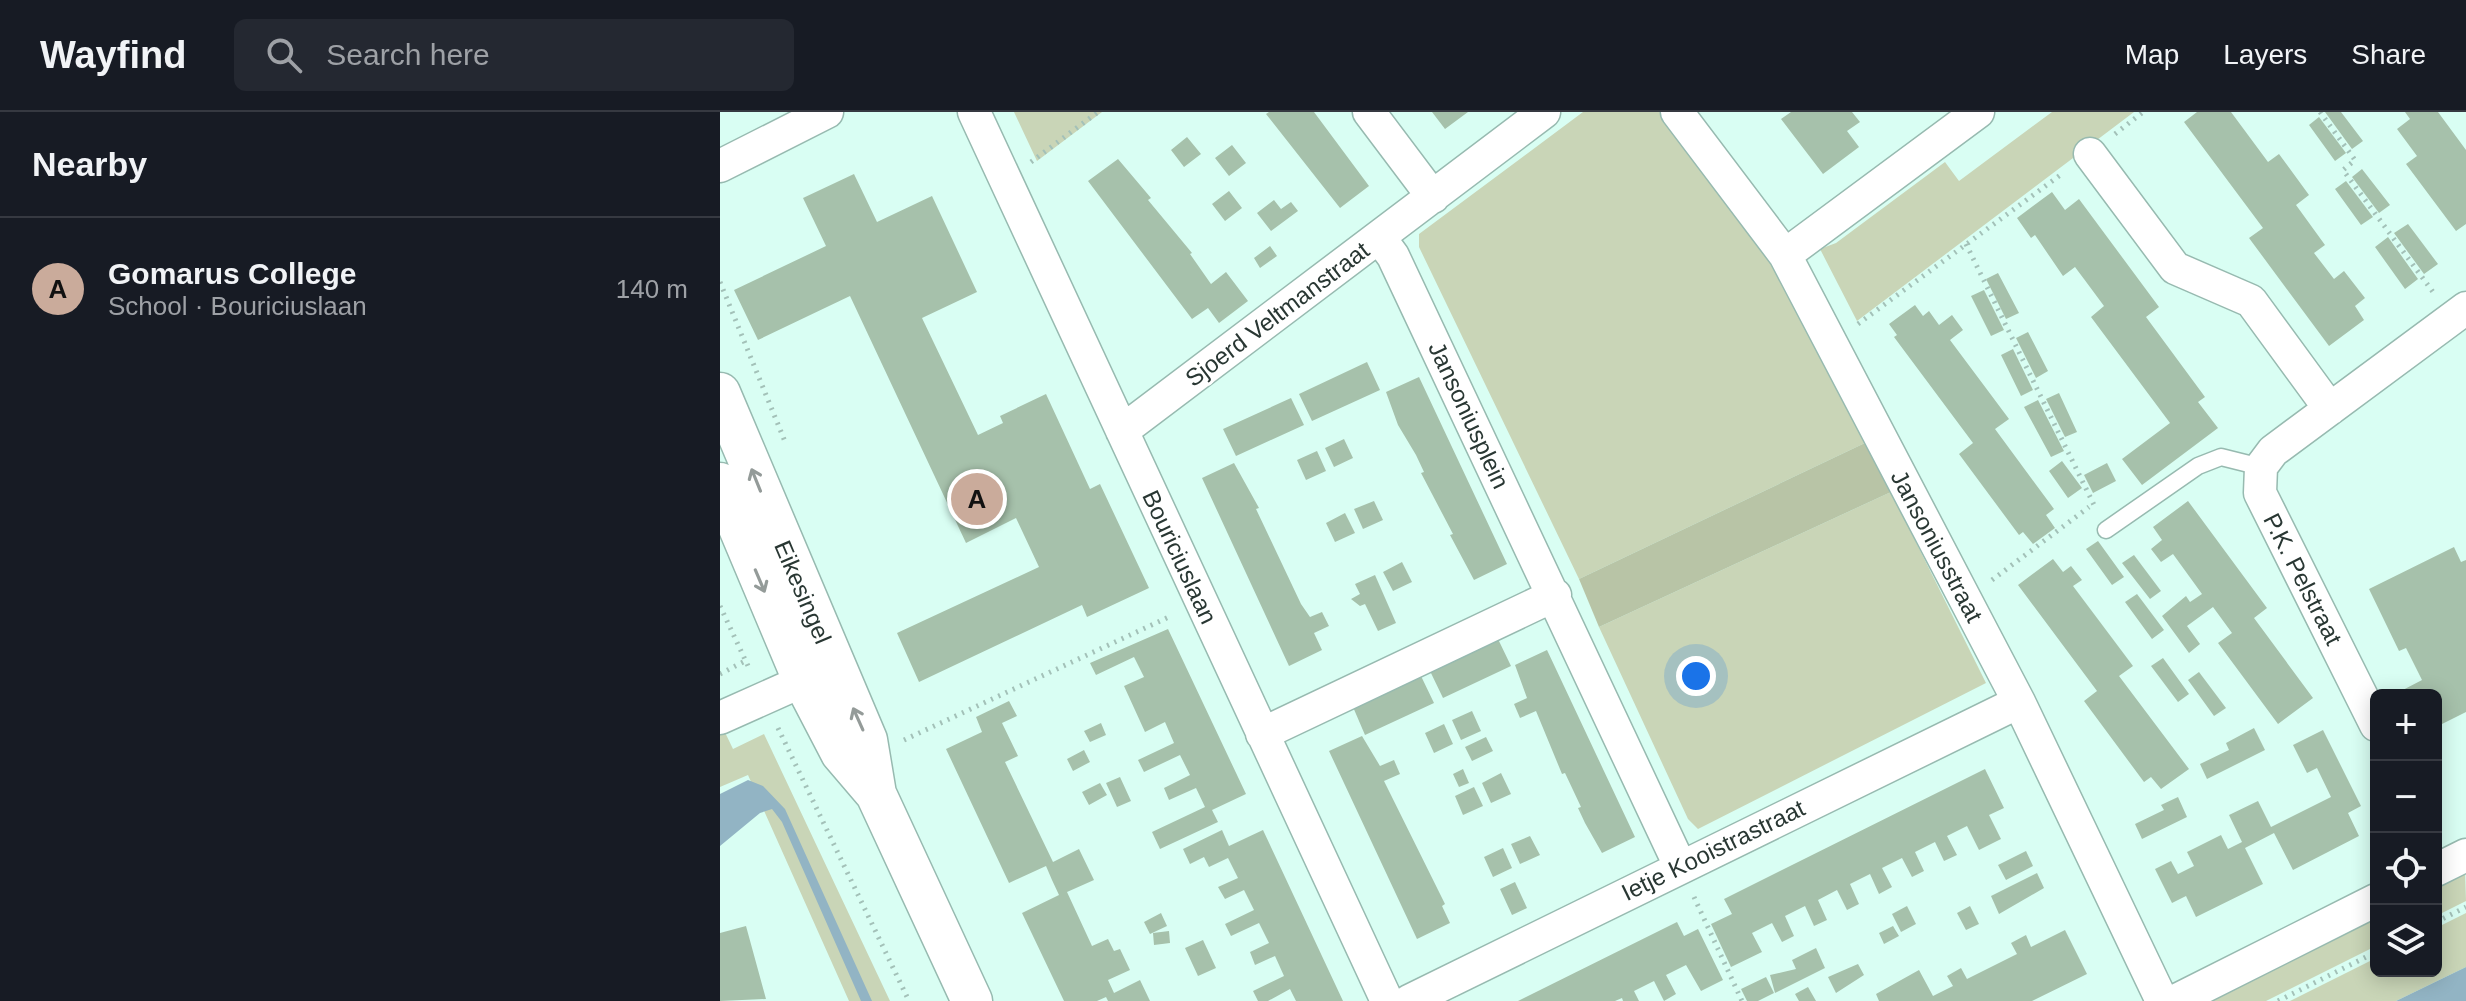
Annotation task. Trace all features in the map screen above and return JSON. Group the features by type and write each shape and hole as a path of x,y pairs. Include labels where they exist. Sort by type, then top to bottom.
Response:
{"street":[{"path":"720,166 827,112"},
{"name":"Bouriciuslaan","path":"974,112 1387,1001"},
{"path":"1369,112 1433,197"},
{"name":"Sjoerd Veltmanstraat","path":"1122,431 1544,112"},
{"name":"Jansoniusstraat","path":"1677,112 1785,255 2019,702 2162,1001"},
{"path":"1785,255 1978,112"},
{"path":"2090,154 2175,268 2251,301 2330,409"},
{"name":"Jansoniusplein","path":"1379,237 1393,256 1680,866"},
{"path":"2261,467 2273,451 2459,313"},
{"name":"Eikesingel","path":"720,393 819,674"},
{"name":"P.K. Pelstraat","path":"2261,467 2260,493 2370,713"},
{"name":"Eikesingel","path":"720,483 819,674 867,740 876,794 972,1001"},
{"path":"1262,734 1555,595"},
{"path":"720,718 819,674"},
{"name":"Ietje Kooistrastraat","path":"1409,1001 2019,702"},
{"path":"2175,1001 2370,903"}],"lane":[{"path":"2106,530 2198,466 2221,457 2261,467"}],"path":[{"path":"1006,180 1098,112"},
{"path":"1831,343 2143,112"},
{"path":"2320,112 2355,160 2343,170 2459,313"},
{"path":"1966,244 2106,530"},
{"path":"1966,600 2093,504"},
{"path":"890,746 1201,602"},
{"path":"720,606 738,647"},
{"path":"720,674 745,661"},
{"path":"763,697 909,1001"},
{"path":"1680,866 1742,1001"},
{"path":"2442,919 2466,907"},
{"path":"2278,1001 2370,955"}],"green space":[{"path":"1014,112 1102,112 1037,161"},
{"path":"1583,112 1662,112 1765,251 1867,442 1579,579 1419,247 1419,234"},
{"path":"2052,112 2134,112 1857,321 1820,249 1836,243 1945,162 1959,181"},
{"path":"1867,442 1891,492 1599,627 1579,579"},
{"path":"1891,492 1986,683 1698,829 1688,819 1599,627"},
{"path":"720,722 733,749 764,734 890,1001 849,1001 748,775 720,787"},
{"path":"2465,871 2466,901 2442,913 2442,905 2442,882"},
{"path":"2466,913 2466,967 2396,1001 2290,1001 2370,961 2370,977 2442,977 2442,925"},
{"path":"2370,918 2370,949 2266,1001 2205,1001"}],"water":[{"path":"748,780 763,786 785,809 872,1001 861,1001 782,822 772,809 760,813 720,846 720,794"},
{"path":"2466,967 2466,1001 2396,1001"}],"building":[{"path":"1314,112 1369,186 1340,208 1266,114"},
{"path":"1432,112 1468,112 1445,129"},
{"path":"1791,112 1852,112 1860,122 1847,131 1859,147 1823,174 1781,119"},
{"path":"2197,112 2231,112 2268,162 2279,154 2309,195 2296,205 2325,245 2314,253 2334,279 2344,271 2365,298 2355,306 2364,320 2329,346 2249,238 2263,228 2184,122"},
{"path":"2325,112 2341,112 2363,141 2352,149"},
{"path":"2405,112 2438,112 2466,150 2466,224 2456,231 2406,164 2417,156 2397,129 2410,119"},
{"path":"2319,117 2346,153 2335,161 2309,125"},
{"path":"1187,137 1201,154 1184,167 1171,150"},
{"path":"1232,145 1246,163 1229,176 1215,158"},
{"path":"1118,159 1192,253 1211,284 1226,272 1248,301 1219,323 1208,308 1192,319 1088,181"},
{"path":"2362,169 2390,205 2379,213 2352,177"},
{"path":"854,174 877,222 932,196 977,292 922,318 978,435 1003,423 1000,416 1046,394 1090,489 1100,484 1149,588 1087,617 1082,605 919,682 897,633 1039,567 1016,518 966,543 850,296 758,340 734,290 826,246 803,198"},
{"path":"2346,181 2373,217 2361,225 2335,189"},
{"path":"1229,191 1242,208 1225,221 1212,204"},
{"path":"2052,192 2065,210 2079,199 2159,307 2146,317 2205,397 2198,402 2218,428 2142,485 2122,459 2170,423 2091,317 2104,306 2084,279 2075,267 2063,276 2035,235 2031,238 2017,218"},
{"path":"1274,200 1281,209 1291,202 1298,211 1271,231 1257,213"},
{"path":"2408,224 2438,264 2424,274 2394,233"},
{"path":"2388,237 2418,279 2405,289 2375,247"},
{"path":"1270,246 1277,256 1260,268 1254,258"},
{"path":"1998,273 2019,313 2006,319 1986,279"},
{"path":"1984,290 2004,330 1991,336 1971,296"},
{"path":"1915,305 1923,316 1929,311 1939,325 1952,315 1963,330 1950,340 2009,419 1995,429 2054,509 2046,515 2055,528 2033,544 2023,532 2019,535 1959,454 1973,443 1894,337 1897,335 1889,324"},
{"path":"2028,332 2048,371 2036,378 2016,338"},
{"path":"2013,349 2033,390 2021,396 2001,355"},
{"path":"1367,362 1380,390 1312,421 1299,394"},
{"path":"1419,377 1507,564 1474,580 1421,473 1424,472 1416,455 1398,425 1386,392"},
{"path":"2059,393 2077,432 2065,437 2046,399"},
{"path":"1291,398 1304,425 1236,456 1223,429"},
{"path":"2038,400 2064,451 2051,457 2024,407"},
{"path":"1344,439 1353,458 1334,467 1325,448"},
{"path":"1317,451 1326,471 1306,480 1297,460"},
{"path":"2062,461 2082,488 2068,498 2049,471"},
{"path":"1234,463 1259,508 1256,509 1301,604 1310,617 1322,612 1329,626 1314,633 1322,650 1289,666 1202,478"},
{"path":"2107,463 2116,481 2093,493 2084,475"},
{"path":"1374,501 1383,520 1363,529 1354,509"},
{"path":"2188,501 2267,608 2254,618 2313,698 2278,724 2218,643 2232,633 2213,607 2187,626 2200,644 2189,653 2162,616 2186,596 2190,602 2202,594 2173,554 2161,562 2151,549 2162,540 2153,527"},
{"path":"1345,513 1355,533 1335,542 1326,523"},
{"path":"2098,541 2124,577 2112,585 2086,549"},
{"path":"2454,547 2461,562 2466,560 2466,712 2442,724 2442,689 2405,689 2422,680 2406,648 2399,651 2369,589"},
{"path":"2134,555 2161,591 2150,599 2122,563"},
{"path":"2053,559 2063,572 2071,566 2082,580 2073,586 2133,666 2119,676 2189,769 2161,789 2151,777 2144,782 2084,701 2097,691 2018,585"},
{"path":"1402,562 1412,582 1393,591 1383,572"},
{"path":"1375,575 1396,623 1378,631 1365,604 1360,606 1351,599 1360,594 1355,584"},
{"path":"2137,594 2164,630 2152,639 2125,602"},
{"path":"1168,629 1246,794 1212,810 1218,822 1160,849 1152,832 1205,807 1196,788 1169,800 1164,788 1190,775 1180,755 1144,772 1138,760 1174,743 1165,722 1145,732 1124,686 1144,677 1134,657 1096,675 1090,663"},
{"path":"1498,639 1511,666 1443,698 1430,671"},
{"path":"1547,650 1635,837 1602,853 1578,808 1581,807 1565,773 1562,774 1536,711 1520,718 1514,704 1527,698 1515,665"},
{"path":"2163,658 2189,694 2178,702 2151,666"},
{"path":"2199,672 2226,708 2214,716 2188,680"},
{"path":"1421,676 1434,703 1365,735 1353,707"},
{"path":"1009,701 1017,716 1002,723 1018,756 1005,762 1053,862 1079,849 1094,880 1067,892 1092,946 1108,939 1114,951 1120,949 1130,970 1108,980 1114,993 1140,980 1150,1001 1108,1001 1106,997 1097,1001 1064,1001 1022,913 1059,895 1046,866 1009,883 946,749 982,732 976,717"},
{"path":"1472,711 1481,731 1461,740 1452,720"},
{"path":"1101,723 1106,735 1090,742 1084,731"},
{"path":"1444,724 1453,744 1434,753 1425,733"},
{"path":"2254,728 2265,750 2207,779 2200,764 2229,750 2226,743"},
{"path":"2323,730 2361,806 2348,813 2359,836 2293,870 2274,833 2245,848 2263,884 2196,917 2186,896 2172,903 2155,869 2171,861 2178,874 2194,866 2187,852 2221,835 2228,849 2242,842 2229,815 2258,801 2271,827 2331,797 2317,768 2307,773 2293,745"},
{"path":"1362,736 1380,766 1394,760 1400,774 1384,781 1445,904 1442,906 1450,923 1417,939 1329,751"},
{"path":"1486,737 1493,751 1472,761 1465,747"},
{"path":"1084,750 1090,762 1073,771 1067,759"},
{"path":"1463,769 1469,783 1459,787 1453,774"},
{"path":"1985,769 2004,808 1989,815 2001,839 1979,850 1967,826 1947,836 1957,855 1944,861 1935,842 1915,852 1924,871 1912,877 1902,858 1882,868 1892,887 1879,894 1870,874 1850,884 1859,904 1847,910 1837,890 1818,900 1827,920 1814,926 1805,906 1785,916 1794,936 1782,942 1772,923 1752,933 1762,952 1731,967 1711,924 1732,914 1724,899"},
{"path":"1501,773 1511,794 1491,803 1482,783"},
{"path":"1120,777 1131,801 1117,807 1106,783"},
{"path":"1100,783 1107,795 1089,805 1082,792"},
{"path":"1474,787 1483,806 1463,815 1455,796"},
{"path":"2178,797 2187,817 2142,839 2135,824 2164,810 2161,805"},
{"path":"1222,830 1229,846 1263,830 1343,1001 1296,1001 1290,989 1268,1001 1258,1001 1253,991 1284,976 1275,956 1255,965 1250,952 1269,943 1259,923 1231,936 1225,924 1254,910 1244,890 1225,899 1218,887 1238,878 1228,858 1209,867 1204,857 1190,864 1183,849"},
{"path":"1530,836 1540,855 1520,864 1511,844"},
{"path":"1503,848 1512,868 1493,877 1484,857"},
{"path":"2026,851 2033,866 2006,880 1998,865"},
{"path":"2037,873 2044,888 1999,914 1991,896"},
{"path":"1515,882 1527,908 1512,915 1500,889"},
{"path":"1907,906 1916,924 1901,932 1892,914"},
{"path":"1970,906 1979,924 1966,930 1957,913"},
{"path":"1161,913 1167,926 1150,934 1144,922"},
{"path":"1677,922 1684,936 1698,929 1723,980 1701,991 1686,965 1666,975 1676,994 1664,1001 1654,981 1634,991 1639,1001 1623,1001 1622,998 1615,1001 1518,1001"},
{"path":"746,926 766,999 720,1001 720,933"},
{"path":"1893,926 1899,936 1884,944 1879,933"},
{"path":"2065,930 2087,974 2032,1001 1879,1001 1876,994 1919,970 1933,996 1953,986 1947,976 1961,968 1967,979 2017,954 2011,943 2026,935 2031,947"},
{"path":"1169,931 1170,943 1154,945 1153,933"},
{"path":"1203,940 1216,968 1198,976 1185,948"},
{"path":"1816,948 1825,968 1775,993 1770,975 1796,969 1792,960"},
{"path":"1858,964 1864,975 1836,993 1828,977"},
{"path":"1766,977 1774,993 1758,1001 1747,1001 1741,989"},
{"path":"1808,987 1816,1001 1799,1001 1795,994"}],"place":[{"name":"Gomarus College","path":"977,499"}]}
